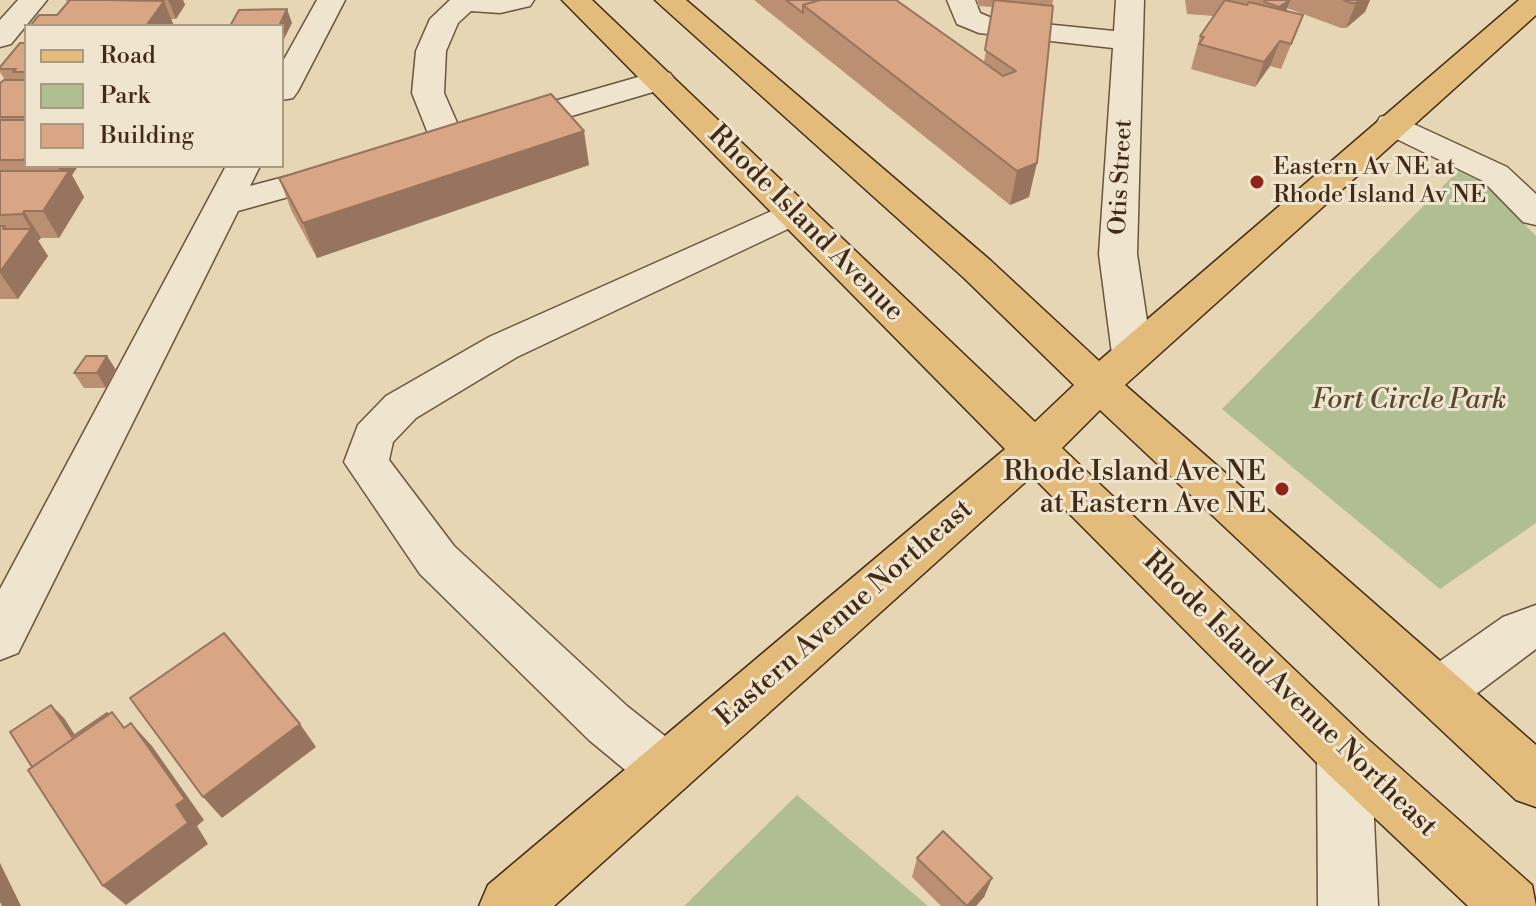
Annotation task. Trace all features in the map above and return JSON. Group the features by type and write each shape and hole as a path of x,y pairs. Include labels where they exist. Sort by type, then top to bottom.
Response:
{"main road":[{"name":"Rhode Island Avenue","path":"576,0 1035,448"},
{"path":"669,0 977,269 1100,386 1536,781"},
{"name":"Eastern Avenue Northeast","path":"509,906 1035,448 1132,354 1536,0"},
{"name":"Rhode Island Avenue Northeast","path":"1035,448 1344,753 1511,906"}],"street":[{"path":"0,38 33,0"},
{"path":"284,87 331,0"},
{"path":"520,0 500,4 476,4 467,0 445,19 431,51 428,93 433,146 659,80"},
{"path":"961,0 967,18 989,27 1128,41"},
{"name":"Otis Street","path":"1130,0 1118,263 1132,354"},
{"path":"1392,124 1495,174 1536,214"},
{"path":"223,204 373,162"},
{"path":"0,638 242,168"},
{"path":"666,770 608,723 437,560 366,462 373,436 401,407 503,347 794,212"},
{"path":"1438,692 1521,632 1536,626"},
{"path":"1344,753 1348,906"}],"green space":[{"name":"Fort Circle Park","path":"1458,171 1485,184 1536,236 1536,523 1440,589 1222,409"},
{"path":"797,795 928,906 684,906"}],"building":[{"path":"70,0 164,1 147,24 32,24 39,15 57,15"},
{"path":"786,0 820,0 803,5 803,13"},
{"path":"820,0 896,0 1003,76 1016,71 985,50 994,0 1053,6 1037,163 1017,171 803,5"},
{"path":"1225,0 1247,5 1249,2 1303,15 1291,44 1280,41 1264,62 1199,44 1204,37 1200,36"},
{"path":"1290,0 1279,7 1264,2"},
{"path":"287,9 280,24 231,24 239,10"},
{"path":"20,43 24,43 24,72 0,67"},
{"path":"4,80 24,80 24,117 0,117 0,83"},
{"path":"551,94 584,131 303,223 279,178"},
{"path":"0,120 24,120 24,159 0,160"},
{"path":"0,171 69,171 43,211 0,215"},
{"path":"0,226 5,226 3,229 31,229 0,272"},
{"path":"86,356 107,356 97,373 74,373"},
{"path":"224,633 300,724 203,797 130,698"},
{"path":"51,705 72,737 108,715 32,767 10,732"},
{"path":"112,712 124,728 131,723 185,799 176,805 188,823 103,886 28,770"},
{"path":"943,831 992,878 967,906 917,858"}],"place":[{"name":"Eastern Av NE at Rhode Island Av NE","path":"1257,182"},
{"name":"Rhode Island Ave NE at Eastern Ave NE","path":"1282,489"}]}
